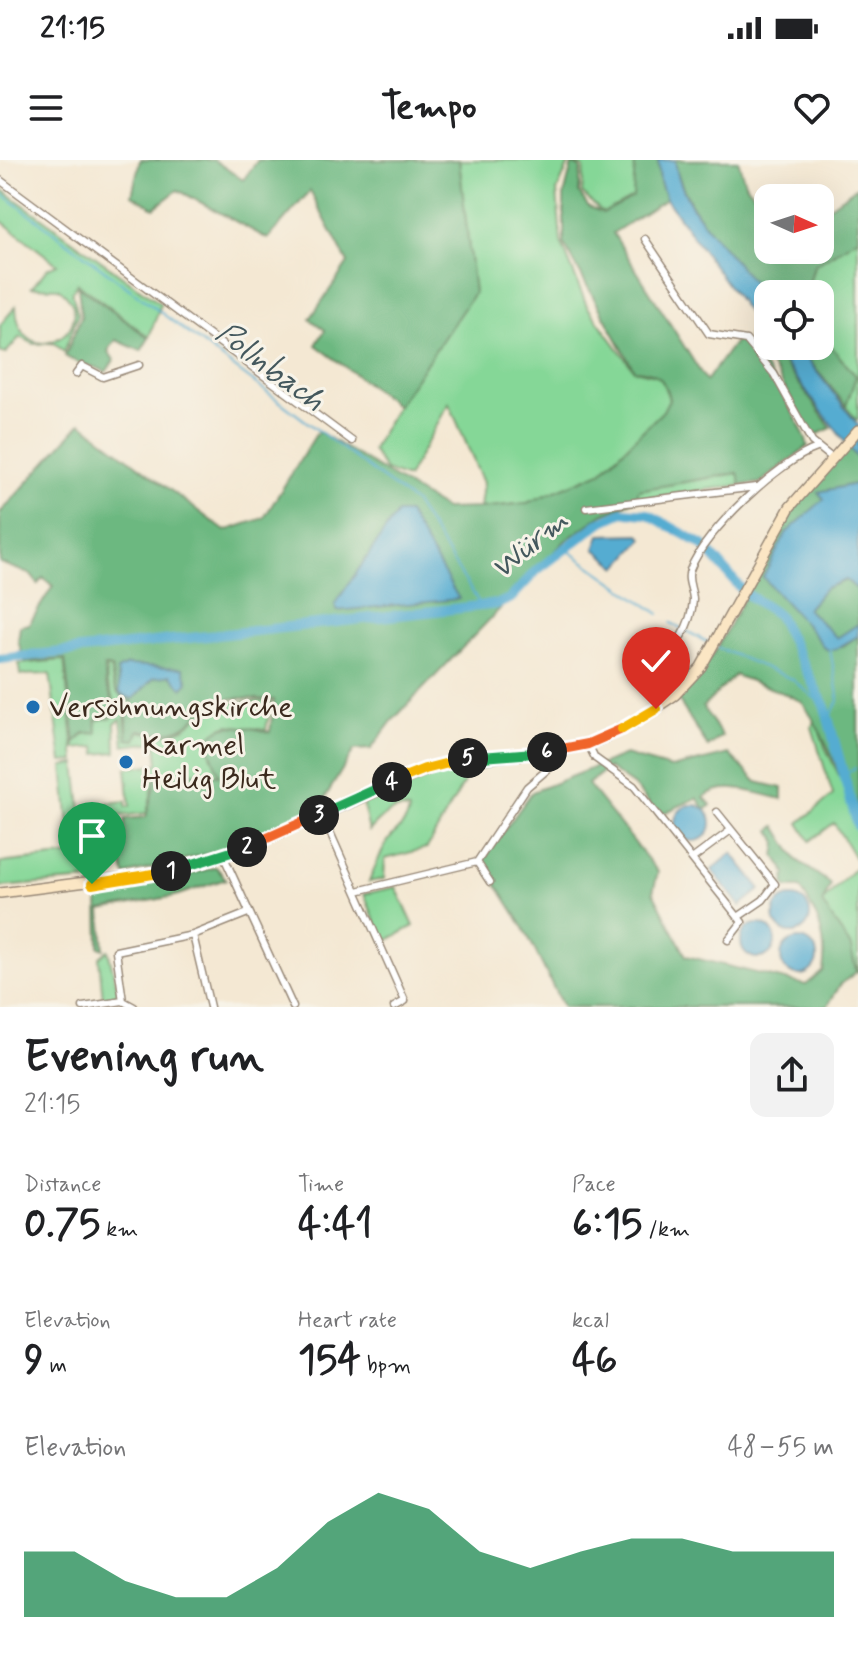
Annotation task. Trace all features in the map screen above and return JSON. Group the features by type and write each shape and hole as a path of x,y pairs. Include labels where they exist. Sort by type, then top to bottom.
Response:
{"main road":[{"path":"0,893 143,876 224,857 441,764 557,751 588,744 629,726 675,695 712,650 746,582 790,507 858,430"}],"street":[{"path":"0,180 352,441"},
{"path":"645,239 709,334 741,338 761,355 817,448 832,458"},
{"path":"76,374 82,366 103,377 139,365"},
{"path":"651,673 685,634 693,595 688,579 707,543 756,487 804,452 817,448"},
{"path":"586,508 756,487"},
{"path":"588,744 595,758 634,786 742,922 728,940"},
{"path":"357,891 477,862 527,787 555,763 557,751"},
{"path":"717,812 775,884 763,900 738,917"},
{"path":"322,814 405,1001 394,1007"},
{"path":"692,859 731,830"},
{"path":"224,857 293,1007"},
{"path":"477,862 490,882"},
{"path":"123,1001 116,951 193,935 248,913"},
{"path":"193,935 210,1007"},
{"path":"83,1007 123,1001 134,1007"}],"green space":[{"path":"140,160 214,160 243,180 258,160 459,160 474,293 397,406 316,345 325,330 310,319 348,263 310,191 268,239 178,190 154,208 132,195"},
{"path":"459,160 635,160 636,162 633,197 603,213 582,193 584,168 570,161 557,191 561,242 587,306 634,370 660,376 669,399 663,411 601,472 527,503 480,508 483,483 449,403 407,478 385,470 372,450 397,406 474,293"},
{"path":"635,160 658,160 660,182 666,199 613,233 706,381 737,339 754,354 754,360 759,360 778,388 808,446 760,483 741,485 738,473 638,490 638,499 603,514 565,541 392,721 371,749 354,750 320,806 222,850 125,875 116,837 125,835 125,819 146,817 157,775 168,781 190,773 219,775 207,742 212,734 219,729 235,726 270,732 274,700 239,698 207,701 194,719 179,729 170,732 139,730 136,740 127,739 127,717 132,702 118,693 112,668 104,666 106,685 117,710 109,718 96,720 97,733 84,733 75,743 65,659 25,662 18,641 20,626 29,624 53,586 43,578 38,584 30,574 0,563 0,513 81,423 225,531 264,518 318,431 445,509 527,503 601,472 663,411 669,399 662,380 648,372 634,370 564,244 564,196 572,164 581,169 579,193 589,207 603,213 633,197","holes":["127,665 185,672 154,677 133,699"]},
{"path":"675,160 738,160 745,183 754,194 754,264 817,264 810,280 754,280 754,290 699,217 679,178"},
{"path":"858,186 858,238 834,253 834,203"},
{"path":"0,188 161,304 149,337 77,283 72,292 78,315 64,352 54,343 34,344 20,337 5,354 0,352 0,325 16,306 21,328 31,340 44,343 58,339 68,330 74,317 71,303 58,288 32,287 48,268 57,264 0,220"},
{"path":"858,238 856,420 846,406 856,376 834,348 834,280 810,280 814,266 834,264 834,253"},
{"path":"78,286 149,338 141,351 116,340 108,351 114,360 106,372 65,356 81,317"},
{"path":"753,323 754,345 748,338"},
{"path":"834,350 856,376 846,406 808,360 834,360"},
{"path":"766,360 781,360 831,428 812,437"},
{"path":"850,446 858,459 858,488 854,484 819,492 825,499 763,577 823,645 843,646 858,636 858,813 822,735 800,701 735,675 703,707 722,736 708,747 677,698 713,655 787,519 825,470"},
{"path":"738,473 741,485 638,499 638,490"},
{"path":"847,580 858,590 858,624 837,639 807,609 825,588"},
{"path":"64,660 75,761 62,762 50,674 20,675 19,664"},
{"path":"106,668 111,668 113,685 118,693 132,702 125,717 127,739 136,740 139,731 160,734 178,730 194,720 207,703 271,701 266,730 229,725 220,728 211,754 219,775 189,772 168,781 163,774 156,774 147,813 110,817 107,803 126,801 126,807 130,806 126,768 158,764 156,742 124,746 121,719 115,723 116,752 97,754 96,747 75,749 75,744 84,734 97,733 96,720 111,718 118,710 107,684"},
{"path":"815,716 825,747 858,813 858,855 855,858 834,823 810,841 799,823 833,795 812,727"},
{"path":"729,754 757,782 782,788 782,799 722,789 704,797 711,805 706,810 697,798 659,815 634,786 608,768 588,784 658,872 653,892 686,956 806,985 823,971 824,948 820,927 800,888 787,888 784,884 786,873 775,856 777,843 771,830 776,826 797,860 831,884 822,903 851,947 856,972 840,985 827,1007 563,1007 524,928 482,861 532,792 625,755 671,768"},
{"path":"476,761 427,848 385,859 384,879 369,882 385,846 404,823 409,810 392,811 369,831 362,801 429,771"},
{"path":"76,764 89,880 0,887 0,863 72,855 63,766"},
{"path":"858,865 858,973 850,947 821,903"},
{"path":"216,867 226,879 175,896 101,910 104,949 99,947 98,891 176,878"},
{"path":"396,887 414,926 384,942 364,894"},
{"path":"108,950 118,992 114,999 103,1000 99,958"}],"water":[{"path":"658,160 675,160 688,200 754,286 754,322 666,199 660,182"},
{"path":"783,360 808,360 858,425 858,459"},
{"path":"855,484 858,488 858,590 846,580 825,588 807,609 837,638 858,624 858,636 834,650 825,649 763,577 786,533 824,499 818,492"},
{"path":"397,513 408,513 459,599 337,611 335,604"},
{"path":"640,534 643,539 618,567 595,549 600,535"},
{"path":"127,665 183,668 188,682 182,688 171,675 154,678 133,699 120,694 117,670"},
{"path":"693,805 705,811 711,823 705,835 693,841 681,835 675,823 681,811"},
{"path":"732,853 761,889 740,906 712,870"},
{"path":"792,897 805,902 810,915 805,928 792,933 779,928 774,915 779,902"},
{"path":"758,924 770,929 775,941 770,953 758,958 746,953 741,941 746,929"},
{"path":"799,939 812,944 817,957 812,970 799,975 786,970 781,957 786,944"}],"waterway":[{"name":"Pollnbach","path":"0,192 415,503 482,607"},
{"name":"Würm","path":"0,659 498,604 511,598 537,570 601,522 623,512 648,514 703,545 745,593 778,615 825,707 858,827"},
{"path":"566,549 659,614"},
{"path":"671,623 709,643"},
{"path":"718,648 792,679 825,707"},
{"path":"829,717 839,701 830,649"},
{"path":"846,774 855,768"}],"place":[{"name":"Versöhnungskirche","path":"33,707"},
{"name":"Karmel Heilig Blut","path":"126,762"}],"route":[{"path":"92,884 173,871 224,857 409,775 441,764 474,757 557,751 588,744 629,726 656,709"}]}
